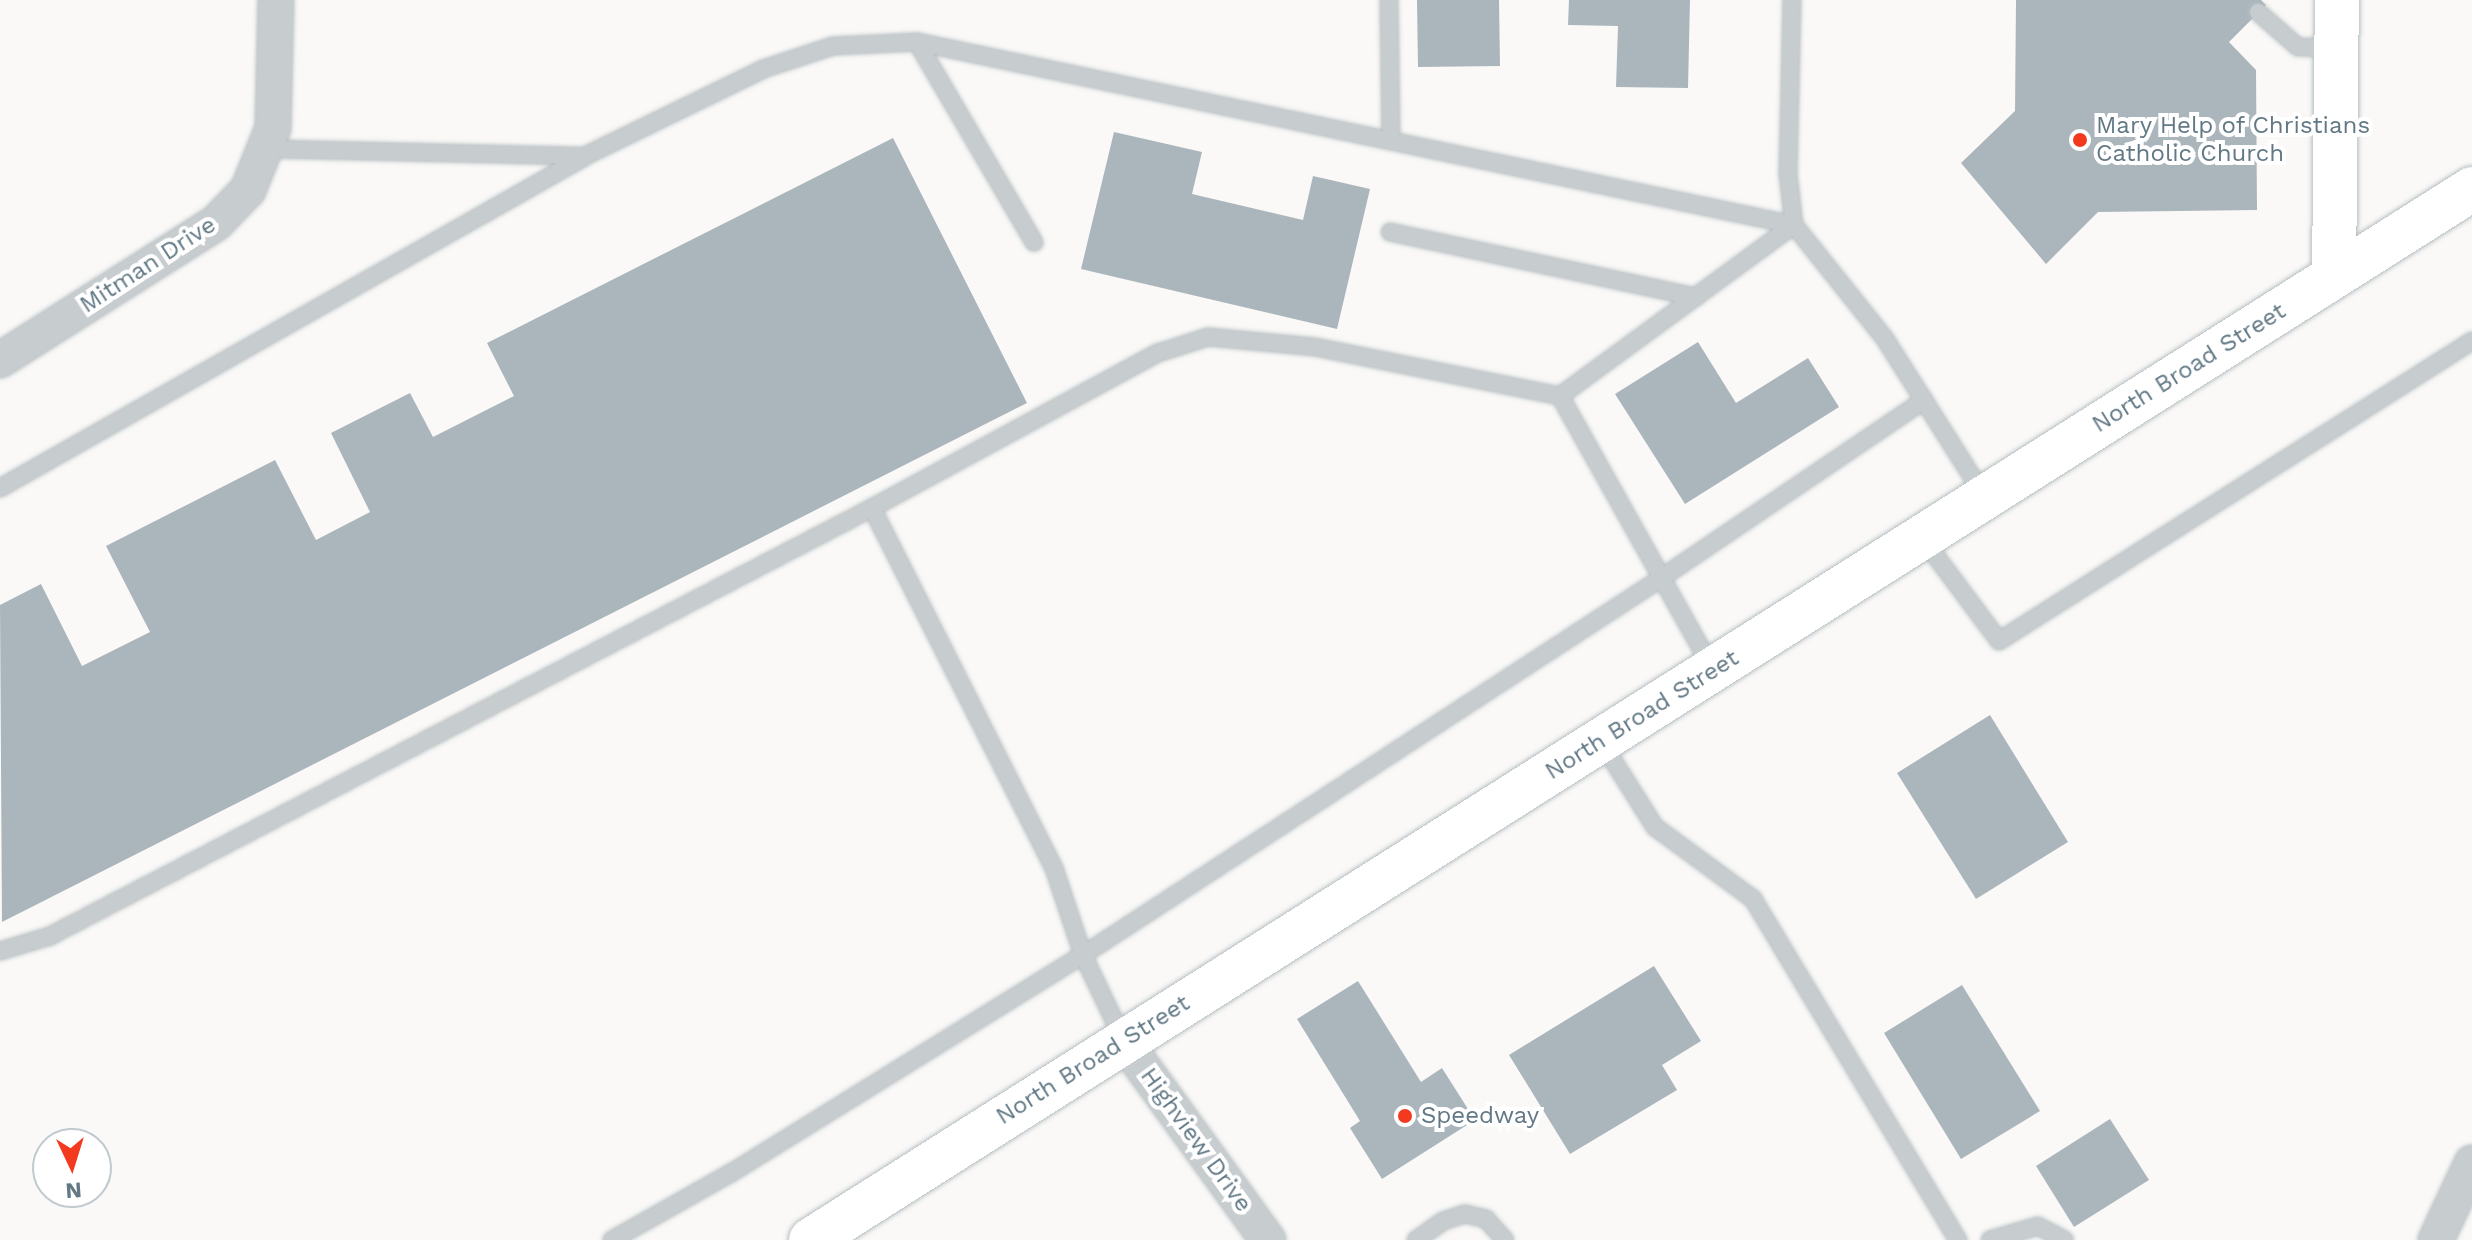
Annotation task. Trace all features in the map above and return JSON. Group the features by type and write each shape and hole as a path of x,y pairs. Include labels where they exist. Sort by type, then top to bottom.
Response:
{"main road":[{"path":"2334,275 2337,0"},
{"name":"North Broad Street","path":"811,1240 2472,189"}],"street":[{"name":"Mitman Drive","path":"1,359 216,223 248,190 268,149 276,104 276,0"},
{"name":"Highview Drive","path":"1123,1040 1268,1240"},
{"path":"2436,1240 2472,1163"}],"lane":[{"path":"1389,0 1391,140"},
{"path":"1792,0 1788,174 1794,225 1885,339 1985,497"},
{"path":"2258,12 2298,47 2337,48"},
{"path":"917,42 1034,242"},
{"path":"0,488 585,156 763,69 833,46 917,42 1794,225"},
{"path":"268,149 585,156"},
{"path":"0,951 50,936 872,508 1158,353 1208,337 1315,347 1560,396 1794,225"},
{"path":"1390,232 1696,297"},
{"path":"1923,537 1999,641 2472,341"},
{"path":"1560,396 1713,670"},
{"path":"612,1240 731,1173 1083,955 1660,579 1924,400"},
{"path":"872,508 1054,868 1083,955 1123,1040"},
{"path":"1601,741 1655,827 1753,899 1958,1240"},
{"path":"1416,1240 1443,1221 1465,1214 1486,1219 1505,1240"},
{"path":"1990,1240 2038,1226 2064,1240"}],"building":[{"path":"1417,0 1499,0 1500,66 1418,67"},
{"path":"1569,0 1690,0 1688,88 1616,87 1618,26 1568,25"},
{"path":"2016,0 2261,0 2266,5 2229,42 2256,70 2257,210 2098,212 2046,264 1961,163 2015,111"},
{"path":"1114,132 1202,152 1192,194 1303,220 1313,176 1370,189 1337,329 1081,269"},
{"path":"893,138 1027,403 2,922 0,605 41,584 82,666 150,632 106,546 275,460 316,540 370,512 331,433 410,393 433,437 514,396 487,343"},
{"path":"1698,342 1736,403 1808,358 1839,407 1685,504 1615,394"},
{"path":"1990,715 2068,842 1976,899 1897,773"},
{"path":"1654,966 1701,1041 1662,1065 1677,1090 1570,1154 1509,1055"},
{"path":"1358,981 1421,1082 1442,1068 1475,1120 1382,1179 1350,1128 1360,1121 1297,1019"},
{"path":"1962,985 2040,1111 1961,1159 1884,1033"},
{"path":"2110,1119 2149,1180 2074,1227 2036,1166"}],"place":[{"name":"Mary Help of Christians Catholic Church","path":"2080,140"},
{"name":"Speedway","path":"1405,1116"}]}
